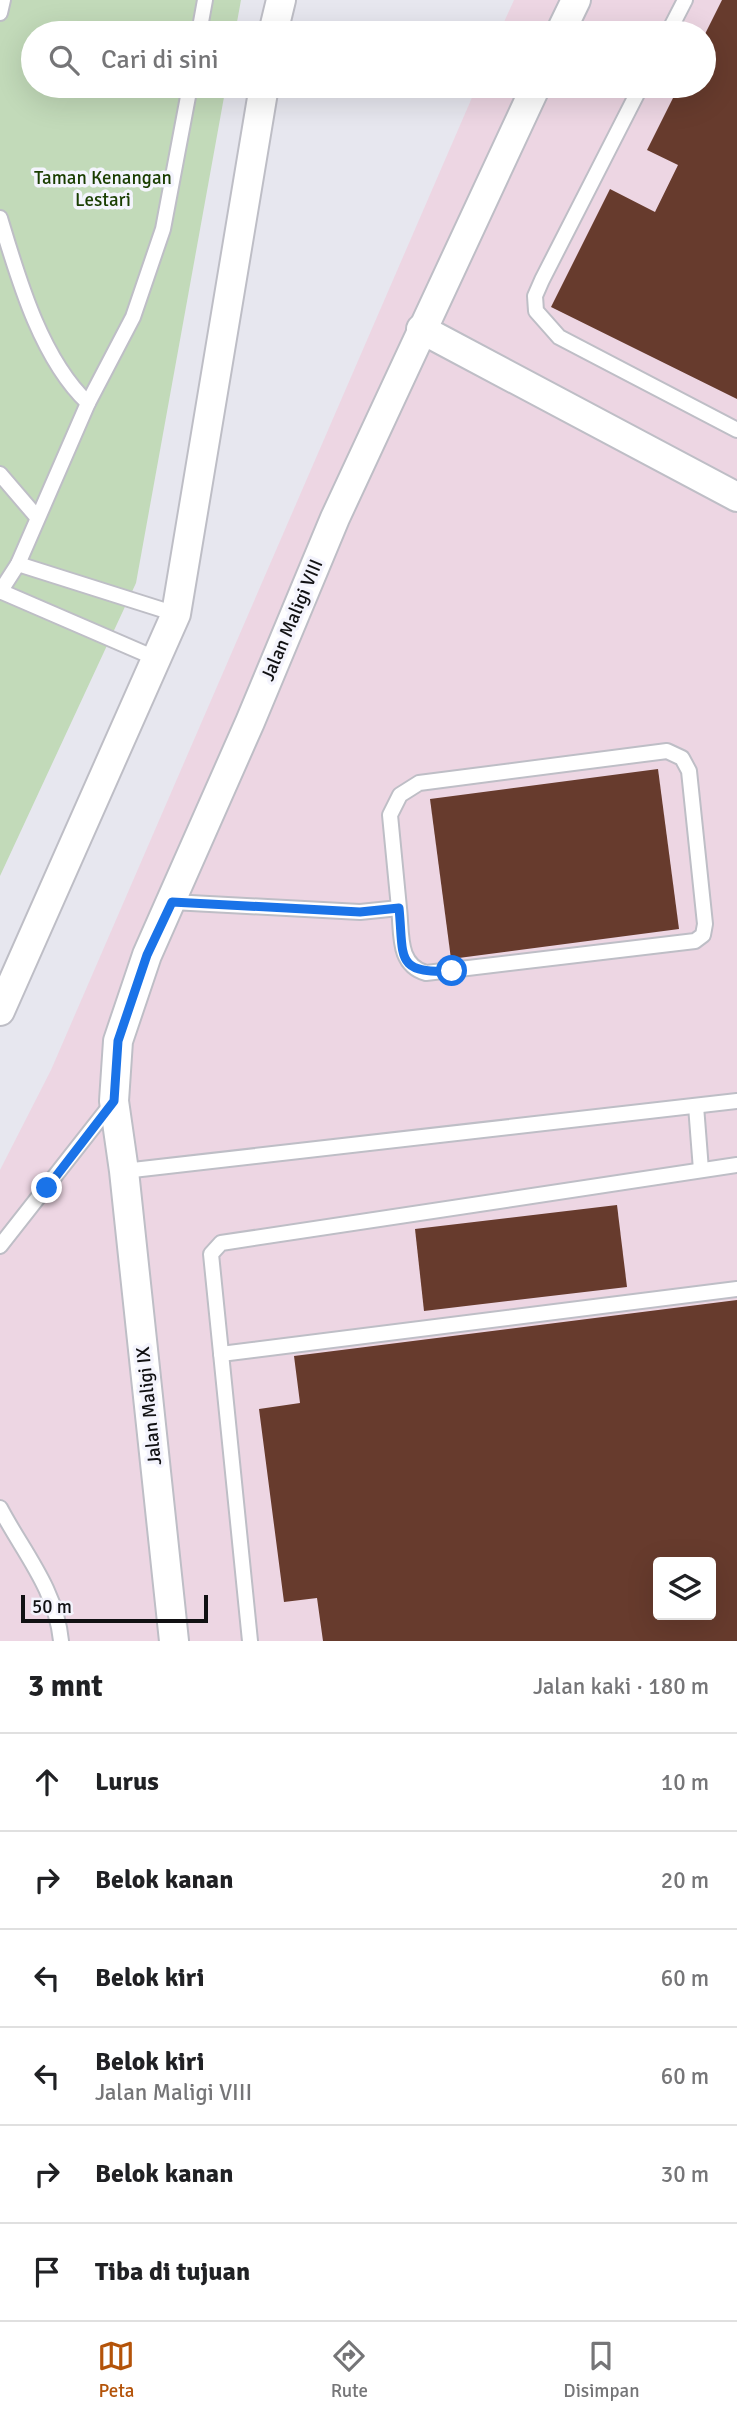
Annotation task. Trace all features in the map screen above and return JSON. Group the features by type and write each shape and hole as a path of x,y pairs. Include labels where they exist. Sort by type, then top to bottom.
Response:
{"street":[{"path":"276,21 281,0"},
{"path":"566,21 576,0"},
{"path":"0,1011 176,614 262,98"},
{"name":"Jalan Maligi VIII","path":"124,1171 114,1101 118,1041 147,955 335,518 530,98"},
{"path":"421,329 737,497"},
{"name":"Jalan Maligi IX","path":"124,1171 174,1641"}],"lane":[{"path":"0,13 3,0"},
{"path":"201,21 205,0"},
{"path":"674,21 685,0"},
{"path":"155,658 0,592 18,564 36,516 88,403 133,317 163,229 188,98"},
{"path":"635,98 542,280 535,296 536,311 559,337 737,430"},
{"path":"0,218 21,287 60,368 88,403"},
{"path":"0,474 36,516"},
{"path":"18,564 176,614"},
{"path":"667,751 682,758 689,771 705,924 703,935 695,941 426,973 412,969 405,959 399,908 390,815 400,795 419,783 667,751"},
{"path":"172,902 360,912 399,908"},
{"path":"0,1246 114,1101"},
{"path":"124,1171 737,1101"},
{"path":"696,1106 701,1170"},
{"path":"250,1641 211,1254 221,1243 737,1165"},
{"path":"221,1354 737,1289"},
{"path":"0,1508 35,1564 59,1619 61,1641"}],"shaded area":[{"path":"514,0 737,0 737,1641 0,1641 0,1170 51,1070 472,98 716,98 716,21 504,21"}],"green space":[{"name":"Taman Kenangan Lestari","path":"0,0 241,0 237,21 21,21 21,98 224,98 136,583 0,876"}],"building":[{"path":"722,0 737,0 737,399 551,307 610,189 655,212 678,165 647,150 673,98 716,98 716,21 712,21"},
{"path":"658,769 679,929 451,959 430,799"},
{"path":"617,1205 627,1287 424,1311 415,1229"},
{"path":"737,1300 737,1641 323,1641 317,1598 284,1602 259,1409 300,1403 294,1356"}],"route":[{"path":"47,1188 114,1101 118,1041 147,955 172,902 360,912 399,908 405,959 412,969 426,973 452,971"}]}
